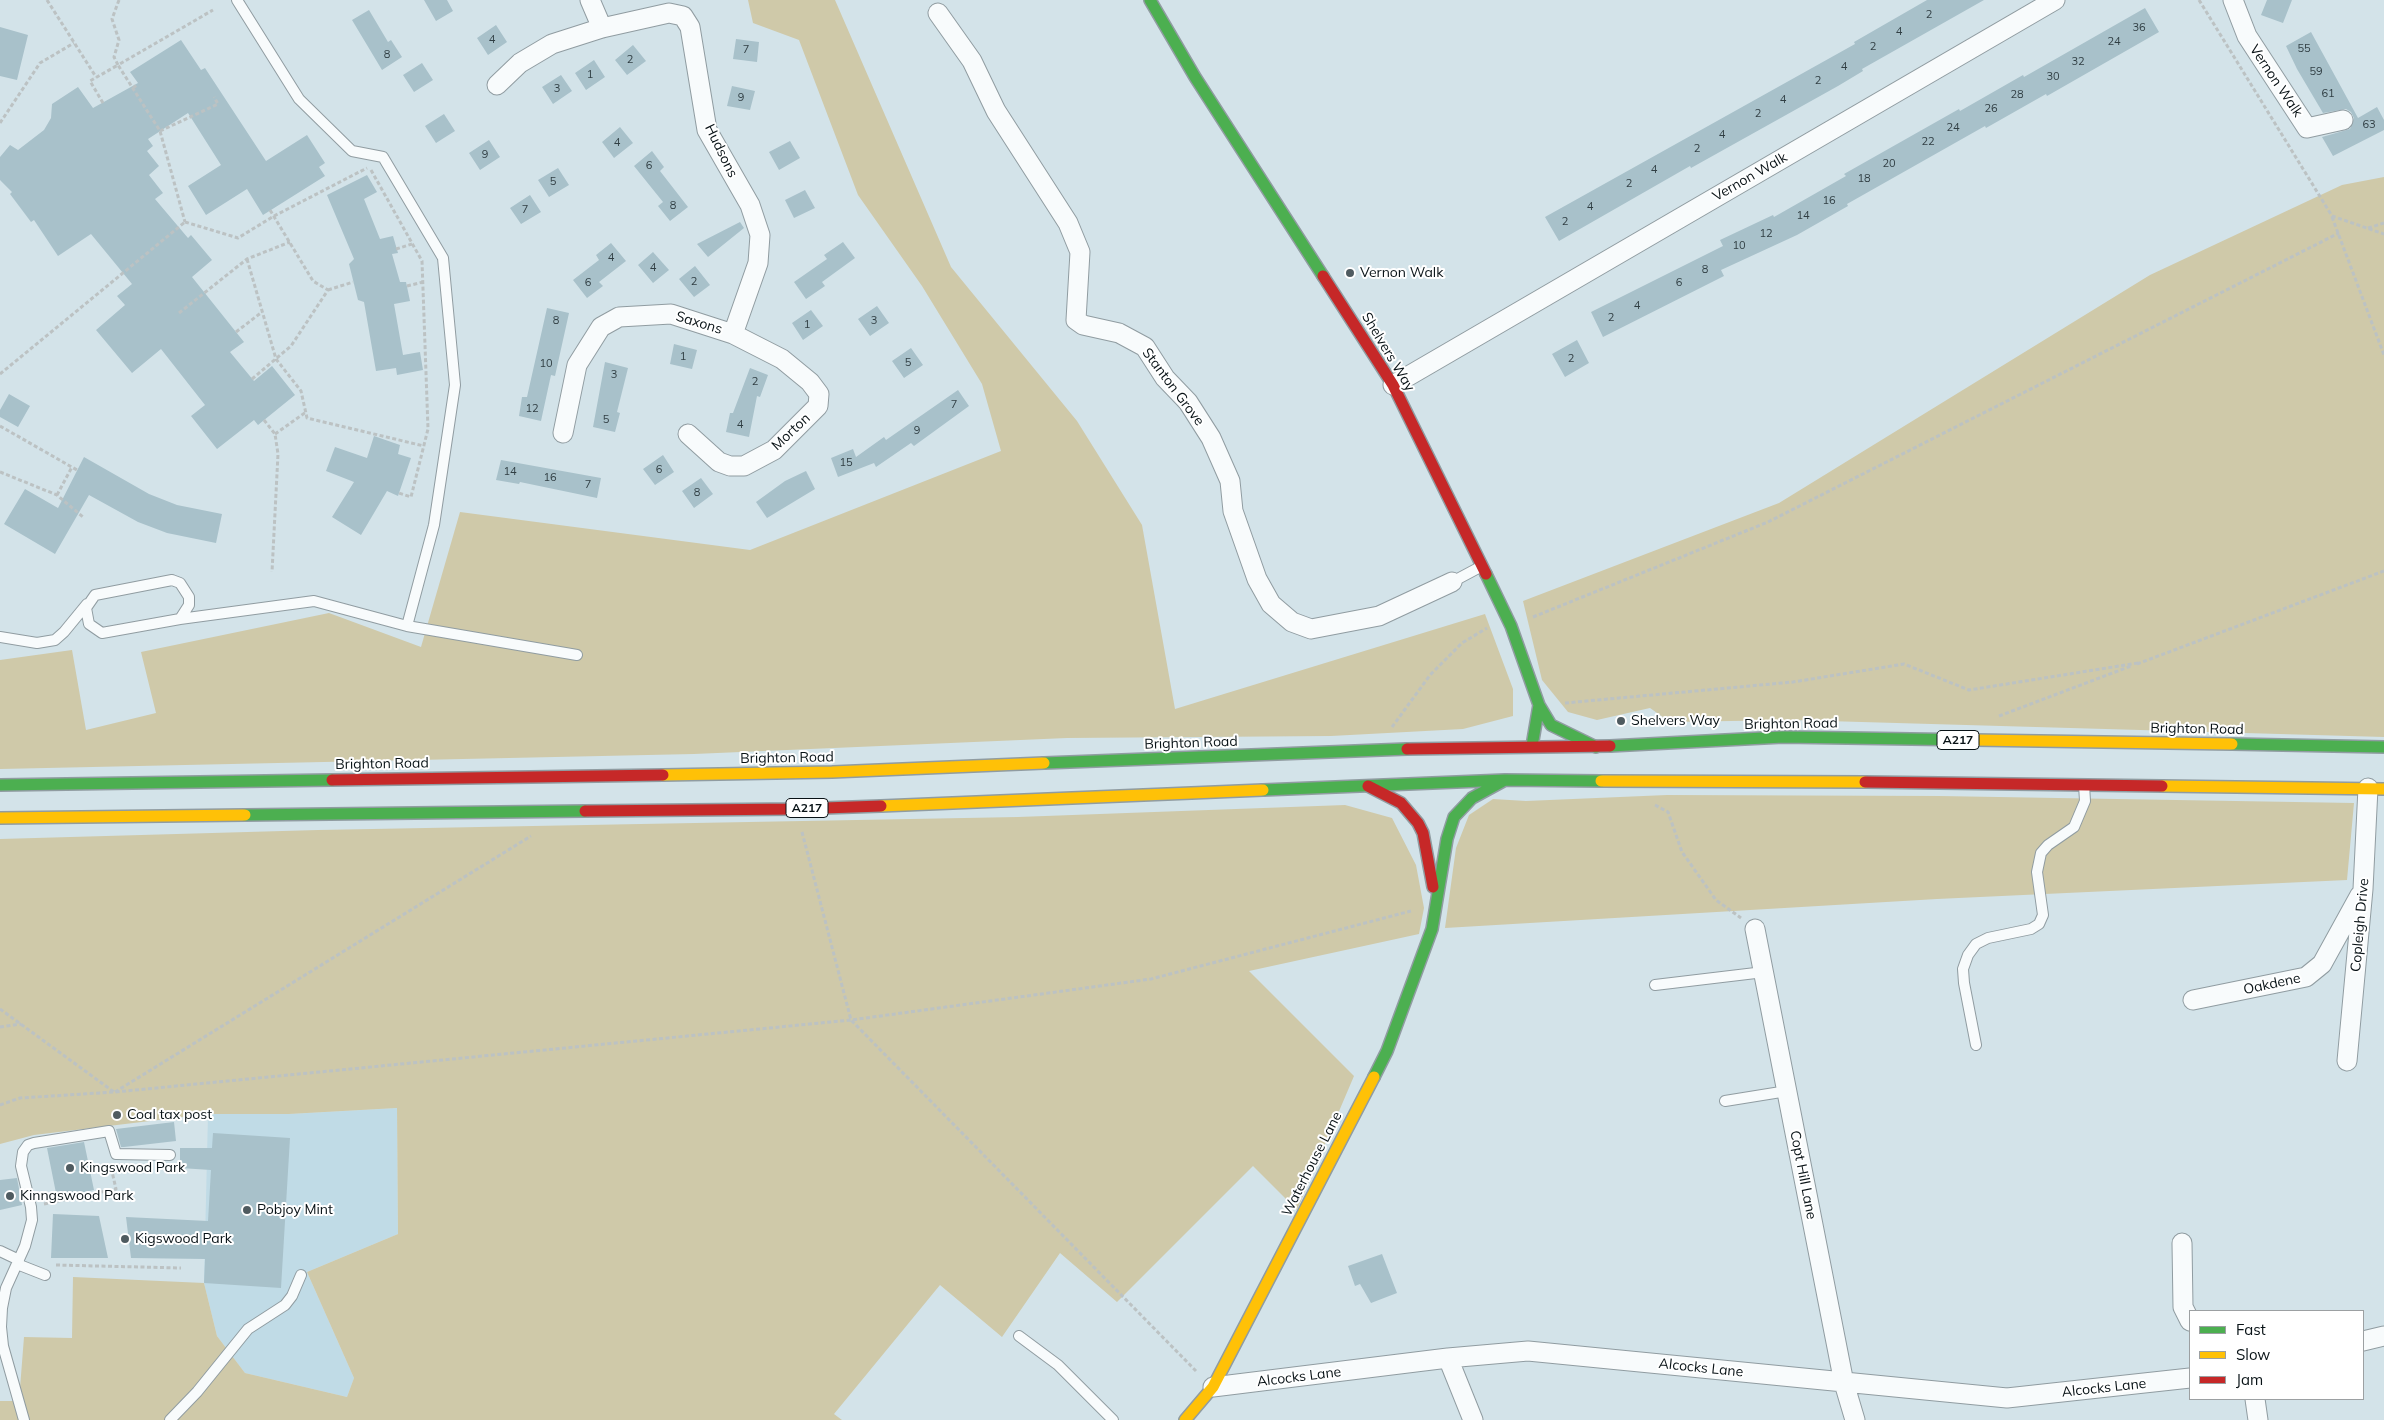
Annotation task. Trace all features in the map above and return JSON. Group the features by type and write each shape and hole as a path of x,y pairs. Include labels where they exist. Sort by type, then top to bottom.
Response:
{"main road":[{"name":"Shelvers Way","path":"1154,1 1195,77 1393,385 1509,621 1539,705 1532,746"},
{"path":"1539,705 1551,725 1596,747"},
{"name":"Brighton Road","path":"0,785 822,772 1375,750 1532,746 1596,747 1783,737 2384,747"},
{"path":"1532,746 1542,757"},
{"path":"1565,768 1612,781"},
{"name":"A217","path":"0,818 796,809 1505,780 2376,788"},
{"name":"Waterhouse Lane","path":"1185,1420 1213,1388 1387,1051 1432,929 1447,839 1454,817 1472,798 1505,780"},
{"name":"Waterhouse Lane","path":"1368,786 1400,803 1418,823 1423,833 1437,908"}],"street":[{"path":"590,0 602,28"},
{"name":"Vernon Walk","path":"1393,385 2055,0"},
{"name":"Vernon Walk","path":"2232,0 2247,36 2307,128 2343,120"},
{"name":"Hudsons","path":"497,85 520,64 552,44 602,28 669,13 683,16 690,27 707,130 750,205 760,235 758,263 734,334"},
{"name":"Stanton Grove","path":"938,13 972,61 996,111 1068,223 1080,252 1076,320 1082,325 1119,333 1145,348 1165,378 1188,402 1211,438 1230,481 1233,511 1257,579 1271,604 1292,622 1311,629 1379,616 1452,582"},
{"name":"Saxons","path":"563,433 577,365 601,327 619,317 671,314 734,334"},
{"name":"Morton","path":"688,434 719,462 730,466 744,466 774,450 818,406 819,394 810,382 782,359 734,334"},
{"name":"Copleigh Drive","path":"2347,1061 2376,788"},
{"name":"Oakdene","path":"2193,1000 2306,977 2322,964 2364,890"},
{"name":"Copt Hill Lane","path":"1755,929 1844,1383 1856,1420"},
{"path":"2182,1243 2183,1307 2189,1319"},
{"path":"2364,1341 2384,1336"},
{"name":"Alcocks Lane","path":"1213,1388 1448,1358 1528,1351 2007,1398 2189,1378"},
{"path":"1448,1358 1473,1420"},
{"path":"2255,1400 2258,1420"}],"lane":[{"path":"237,0 299,99 352,151 383,156 443,258 455,385 434,526 407,626"},
{"path":"1452,582 1483,566"},
{"path":"0,637 37,643 55,640 95,595 172,580 180,584 189,597 189,606 180,619"},
{"path":"89,601 86,616 89,624 102,633 180,619 314,600 407,626 577,655"},
{"path":"1976,1045 1964,983 1963,969 1968,956 1976,944 1988,938 2030,929 2039,924 2042,915 2038,872 2041,853 2048,845 2074,827 2085,801 2084,785"},
{"path":"1655,985 1764,972"},
{"path":"1725,1101 1787,1091"},
{"path":"24,1420 4,1346 1,1327 6,1288 29,1234 31,1206 21,1166 23,1152 28,1145 109,1131 116,1154 170,1155"},
{"path":"0,1252 45,1275"},
{"path":"170,1420 197,1392 248,1329 285,1305 292,1296 301,1275"},
{"path":"1019,1336 1058,1366 1112,1420"}],"path":[{"path":"47,0 96,76"},
{"path":"120,0 112,19 119,40 114,58 160,131 185,222"},
{"path":"102,103 90,81 213,10"},
{"path":"0,123 40,63 74,43"},
{"path":"132,88 138,84"},
{"path":"160,131 218,104 214,97"},
{"path":"352,151 370,167 422,261 428,429 411,497 399,493"},
{"path":"185,222 238,238 274,216 370,167"},
{"path":"270,210 313,280 328,290"},
{"path":"2332,216 2384,355"},
{"path":"0,374 185,222"},
{"path":"2367,228 2384,223"},
{"path":"1375,750 1430,674 1462,643 1509,621 1768,522 2339,233"},
{"path":"179,313 247,259 290,242"},
{"path":"396,248 412,244"},
{"path":"247,259 276,359 301,391 307,418 424,446"},
{"path":"252,379 291,346 328,290 353,282"},
{"path":"407,286 423,282"},
{"path":"236,332 262,312"},
{"path":"275,434 306,412"},
{"path":"264,420 275,434 278,454 272,572"},
{"path":"0,426 77,470"},
{"path":"57,495 72,467"},
{"path":"0,472 57,495 83,517"},
{"path":"1990,719 2384,571"},
{"path":"1539,705 1793,682 1904,664 1969,690 2138,663"},
{"path":"1652,803 1668,812 1682,852 1716,900 1755,929"},
{"path":"796,809 851,1020 1213,1388"},
{"path":"114,1092 538,832"},
{"path":"0,1105 20,1098 114,1092 851,1020 1151,979 1424,908 1437,908"},
{"path":"0,1009 114,1092"},
{"path":"0,1027 21,1024"},
{"path":"31,1206 116,1189 111,1164 116,1154"},
{"path":"54,1265 181,1268"}],"shaded area":[{"path":"748,0 835,0 951,267 1077,421 1142,525 1175,709 1485,614 1513,689 1513,716 1463,729 1331,736 1067,738 694,754 0,769 0,660 72,650 86,730 156,713 141,652 329,613 421,647 460,512 750,550 1001,451 982,384 922,286 858,195 799,40 753,23"},
{"path":"2384,177 2384,737 1792,720 1670,722 1650,708 1597,720 1568,712 1542,680 1523,601 1779,503 2150,275 2342,185"},
{"path":"1667,795 1939,796 2354,803 2347,880 1937,899 1445,928 1456,848 1469,815 1493,799 1526,801"},
{"path":"1345,805 1392,818 1416,865 1424,908 1419,934 1249,971 1354,1076 1297,1210 1253,1166 1117,1302 1060,1253 1002,1337 940,1285 834,1414 842,1420 0,1420 0,1401 19,1401 24,1337 72,1338 73,1277 204,1283 217,1336 245,1373 347,1397 354,1378 307,1272 398,1234 397,1108 289,1114 208,1114 34,1135 0,1144 0,839 318,830 1018,817"},
{"path":"397,1108 398,1234 307,1272 354,1378 347,1397 245,1373 217,1336 204,1283 208,1114 289,1114"}],"building":[{"path":"424,0 447,0 453,11 436,21"},
{"path":"1927,0 1984,0 1862,69 1863,71 1838,86 1691,168 1690,166 1559,241 1545,217 1855,44 1854,42"},
{"path":"2267,0 2292,0 2283,23 2261,15"},
{"path":"2145,8 2159,32 2047,96 2046,94 1986,128 1985,126 1847,204 1848,206 1797,235 1721,270 1724,276 1603,337 1591,312 1723,246 1720,240 1773,215 1774,217 1846,176 1844,174 1959,109 1960,111 2023,75 2024,77"},
{"path":"369,10 388,42 391,40 402,57 382,70 352,20"},
{"path":"496,25 507,42 488,55 477,38"},
{"path":"0,27 28,35 17,80 0,76"},
{"path":"2311,32 2358,118 2377,107 2384,120 2384,130 2333,156 2322,137 2350,129 2354,118 2351,112 2346,109 2323,113 2297,69 2286,46"},
{"path":"736,39 759,42 757,62 733,59"},
{"path":"181,40 201,70 205,68 266,161 307,135 325,163 319,167 325,176 263,215 247,189 206,215 188,186 221,165 188,113 148,139 153,146 147,151 159,166 149,175 163,193 155,199 188,238 191,235 212,260 192,277 244,342 230,352 254,381 272,366 295,395 258,425 254,420 217,449 191,416 205,405 161,349 132,373 96,330 125,305 117,296 132,284 91,234 58,256 34,220 31,222 10,194 12,192 0,180 0,157 10,145 18,150 44,130 51,118 52,104 78,87 93,108 138,83 130,72"},
{"path":"633,45 646,61 627,75 615,60"},
{"path":"594,60 605,77 586,90 575,73"},
{"path":"422,63 433,80 414,92 403,75"},
{"path":"561,75 572,91 553,104 542,87"},
{"path":"732,86 755,91 750,110 727,106"},
{"path":"444,114 455,131 436,143 425,126"},
{"path":"620,127 633,143 614,158 602,142"},
{"path":"489,140 500,157 480,170 469,153"},
{"path":"790,141 800,158 779,170 769,152"},
{"path":"652,151 664,167 660,171 688,207 670,221 658,206 663,202 634,166"},
{"path":"558,168 569,185 549,197 538,180"},
{"path":"367,175 377,192 364,199 380,239 393,236 398,253 392,254 400,282 406,282 410,301 394,304 403,355 420,352 423,370 397,375 396,368 376,371 364,302 358,300 349,264 354,259 327,195"},
{"path":"805,190 815,208 794,218 785,200"},
{"path":"530,195 541,212 521,224 510,208"},
{"path":"740,222 744,228 708,257 697,244"},
{"path":"843,242 855,258 822,282 825,286 806,299 794,282 827,259 824,255"},
{"path":"611,243 626,261 599,282 603,286 587,298 573,280 599,260 596,255"},
{"path":"653,252 669,270 653,283 638,265"},
{"path":"695,266 710,285 694,297 679,279"},
{"path":"877,306 889,323 870,336 858,319"},
{"path":"547,308 569,313 555,376 551,375 541,421 519,416 522,397 527,397"},
{"path":"811,310 823,326 803,340 792,323"},
{"path":"1577,340 1589,363 1565,377 1552,354"},
{"path":"674,344 697,350 692,369 670,364"},
{"path":"911,348 923,365 904,378 892,361"},
{"path":"605,362 628,368 617,412 620,413 615,432 593,427"},
{"path":"750,368 768,375 760,397 757,396 749,437 726,432 730,413 733,413"},
{"path":"958,390 969,406 914,446 911,443 876,467 874,463 838,477 831,458 853,449 856,457 884,437 886,440"},
{"path":"9,394 30,406 18,427 0,417 0,410"},
{"path":"374,436 400,445 398,454 411,458 398,496 387,491 361,535 332,517 354,482 326,471 335,447 367,458"},
{"path":"663,455 674,472 655,485 643,469"},
{"path":"84,457 149,494 177,505 222,514 216,543 167,533 138,522 89,495 55,554 4,524 25,489 58,508"},
{"path":"501,460 601,478 597,498 520,482 519,484 496,480"},
{"path":"806,471 815,489 767,518 756,502 785,481"},
{"path":"701,478 713,494 694,508 682,491"},
{"path":"174,1122 176,1141 121,1147 116,1129"},
{"name":"Pobjoy Mint","path":"213,1133 290,1138 281,1288 204,1283 205,1259 131,1258 126,1217 208,1221 211,1170 180,1168 180,1148 212,1148"},
{"name":"Kingswood Park","path":"84,1142 94,1190 57,1198 47,1148"},
{"name":"Kinngswood Park","path":"17,1178 22,1205 0,1210 0,1180"},
{"path":"53,1214 99,1216 108,1258 51,1258"},
{"path":"1382,1254 1397,1293 1371,1303 1360,1284 1355,1286 1348,1266"}],"traffic: fast":[{"path":"1150,0 1195,77 1323,276"},
{"path":"1486,574 1511,626 1539,705 1532,746"},
{"path":"1539,705 1551,725 1596,747"},
{"path":"1610,746 1783,737 1975,740"},
{"path":"2232,744 2384,747"},
{"path":"1044,763 1407,749"},
{"path":"0,785 332,780"},
{"path":"1374,1077 1387,1051 1432,929 1447,839 1454,817 1472,798 1505,780"},
{"path":"1263,790 1505,780 1601,781"},
{"path":"245,815 585,811"}],"traffic: slow":[{"path":"1975,740 2232,744"},
{"path":"663,775 832,772 1044,763"},
{"path":"1601,781 1865,782"},
{"path":"2162,786 2384,789"},
{"path":"881,806 1263,790"},
{"path":"0,818 245,815"},
{"path":"1185,1420 1213,1387 1374,1077"}],"traffic: jam":[{"path":"1323,276 1393,385 1486,574"},
{"path":"1407,749 1610,746"},
{"path":"332,780 663,775"},
{"path":"1865,782 2162,786"},
{"path":"1368,786 1401,803 1418,823 1423,833 1433,887"},
{"path":"585,811 796,809 881,806"}],"place":[{"name":"Vernon Walk","path":"1350,273"},
{"name":"Shelvers Way","path":"1621,721"},
{"name":"Coal tax post","path":"117,1115"},
{"name":"Kingswood Park","path":"70,1168"},
{"name":"Kinngswood Park","path":"10,1196"},
{"name":"Pobjoy Mint","path":"247,1210"},
{"name":"Kigswood Park","path":"125,1239"}]}
